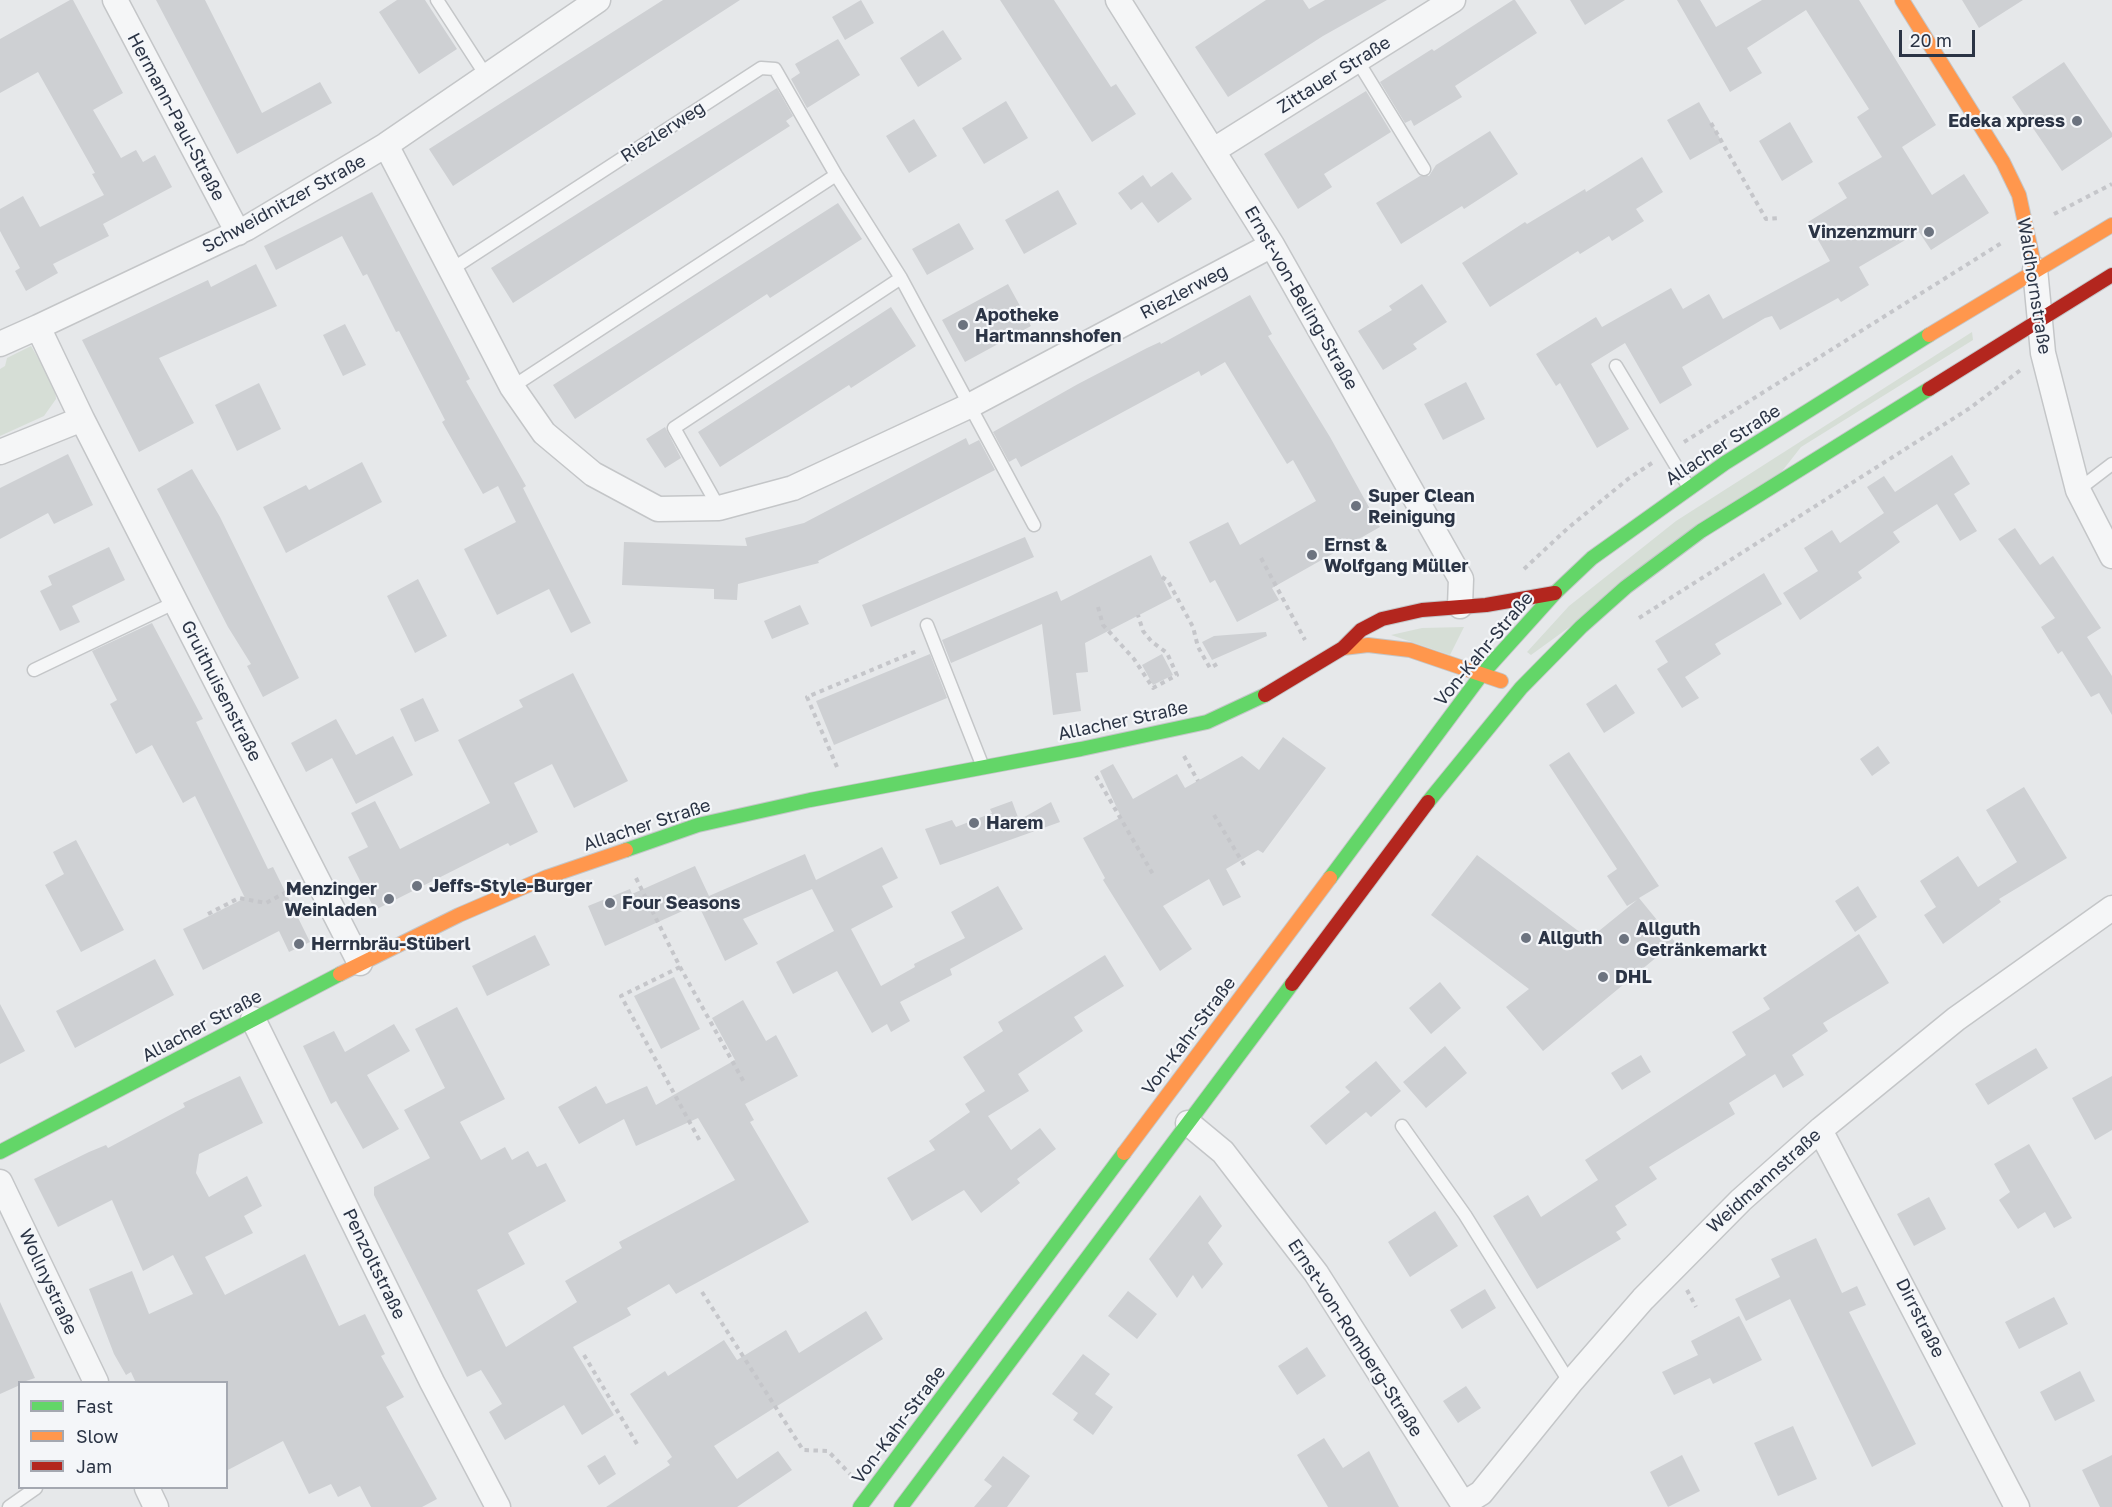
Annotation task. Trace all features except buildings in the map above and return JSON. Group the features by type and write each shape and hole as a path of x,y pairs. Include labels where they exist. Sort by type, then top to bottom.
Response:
{"main road":[{"name":"Waldhornstraße","path":"1902,0 2003,162 2019,195 2035,269"},
{"name":"Allacher Straße","path":"0,1152 360,963 459,915 547,877 699,825 842,793 984,768 1207,722 1281,688 1343,648 1361,630 1382,619 1422,610 1486,605 1555,593 1592,558 1689,487 2035,269 2112,225"},
{"path":"907,1504 1455,766 1521,688 1581,627 1626,588 1701,531 1793,471 2112,275"},
{"name":"Von-Kahr-Straße","path":"860,1507 1482,675 1555,593"},
{"name":"Allacher Straße","path":"1343,648 1368,645 1410,650 1521,688"}],"street":[{"name":"Hermann-Paul-Straße","path":"115,0 238,234"},
{"name":"Ernst-von-Beling-Straße","path":"1118,0 1272,245 1461,579 1460,606"},
{"name":"Zittauer Straße","path":"1214,150 1453,0"},
{"name":"Schweidnitzer Straße","path":"0,344 238,234 386,145 588,3"},
{"name":"Riezlerweg","path":"386,145 512,387 544,433 593,474 658,509 719,508 793,488 969,406 1272,245"},
{"name":"Waldhornstraße","path":"2035,269 2043,353 2078,490 2112,556"},
{"name":"Gruithuisenstraße","path":"38,327 82,419 360,963"},
{"path":"0,452 82,419"},
{"name":"Weidmannstraße","path":"1464,1506 1481,1493 1570,1383 1673,1266 1741,1200 1820,1130 1956,1019 2112,908"},
{"name":"Penzoltstraße","path":"253,1019 432,1382 498,1507"},
{"name":"Ernst-von-Romberg-Straße","path":"1188,1123 1223,1152 1316,1273 1464,1506"},
{"name":"Dirrstraße","path":"1820,1130 2017,1507"},
{"name":"Wollnystraße","path":"0,1182 95,1381"},
{"path":"147,1489 156,1507"}],"lane":[{"path":"437,0 487,76"},
{"path":"1357,60 1424,169"},
{"name":"Riezlerweg","path":"452,269 761,68 775,69 836,175 901,278 969,406"},
{"path":"512,387 836,175"},
{"path":"719,508 674,428 901,278"},
{"path":"1616,366 1689,487"},
{"path":"969,406 1034,525"},
{"path":"2078,490 2112,464"},
{"path":"34,670 176,602"},
{"path":"927,625 984,768"},
{"path":"1402,1126 1465,1215 1570,1383"},
{"path":"9,1507 35,1489"}],"path":[{"path":"1712,123 1766,219 1780,218"},
{"path":"1634,622 1970,408 2043,353"},
{"path":"1261,558 1318,664"},
{"path":"1162,577 1168,581 1193,627 1198,647 1210,668 1217,664"},
{"path":"1098,607 1103,625 1134,659 1153,688 1178,675 1167,654 1143,631 1138,615"},
{"path":"836,764 807,697 935,644"},
{"path":"1081,749 1154,876"},
{"path":"1214,815 1246,868"},
{"path":"623,851 680,967 745,1084"},
{"path":"208,914 239,898 266,903 316,876"},
{"path":"680,967 621,996 701,1143"},
{"path":"702,1292 803,1449 828,1451 872,1491"},
{"path":"584,1355 637,1444"}],"shaded area":[{"path":"1972,332 1973,340 1801,447 1779,475 1531,655 1527,652 1569,606 1676,521"},
{"path":"31,346 55,387 56,399 44,416 0,436 0,369 5,366 7,358"},
{"path":"1464,627 1450,655 1391,635 1422,628"}],"traffic: fast":[{"path":"1330,878 1482,674 1555,593 1592,558 1725,463 1929,335"},
{"path":"1428,802 1521,688 1581,627 1626,587 1701,531 1929,389"},
{"path":"626,850 698,825 810,800 1081,749 1207,722 1265,695"},
{"path":"0,1152 340,974"},
{"path":"901,1507 1292,984"},
{"path":"860,1507 1124,1153"}],"traffic: slow":[{"path":"1902,0 2003,162 2019,195 2035,269"},
{"path":"1929,335 2112,225"},
{"path":"1343,648 1368,645 1410,650 1501,681"},
{"path":"340,974 459,915 547,877 626,850"},
{"path":"1124,1153 1330,878"}],"traffic: jam":[{"path":"1929,389 2112,275"},
{"path":"1265,695 1343,648 1361,630 1382,619 1422,610 1486,605 1555,593"},
{"path":"1292,984 1428,802"}],"place":[{"name":"Edeka xpress","path":"2077,121"},
{"name":"Vinzenzmurr","path":"1929,232"},
{"name":"Apotheke Hartmannshofen","path":"963,325"},
{"name":"Super Clean Reinigung","path":"1356,506"},
{"name":"Ernst & Wolfgang Müller","path":"1312,555"},
{"name":"Harem","path":"974,823"},
{"name":"Jeffs-Style-Burger","path":"417,886"},
{"name":"Menzinger Weinladen","path":"389,899"},
{"name":"Four Seasons","path":"610,903"},
{"name":"Allguth","path":"1526,938"},
{"name":"Allguth Getränkemarkt","path":"1624,939"},
{"name":"Herrnbräu-Stüberl","path":"299,944"},
{"name":"DHL","path":"1603,977"}]}
